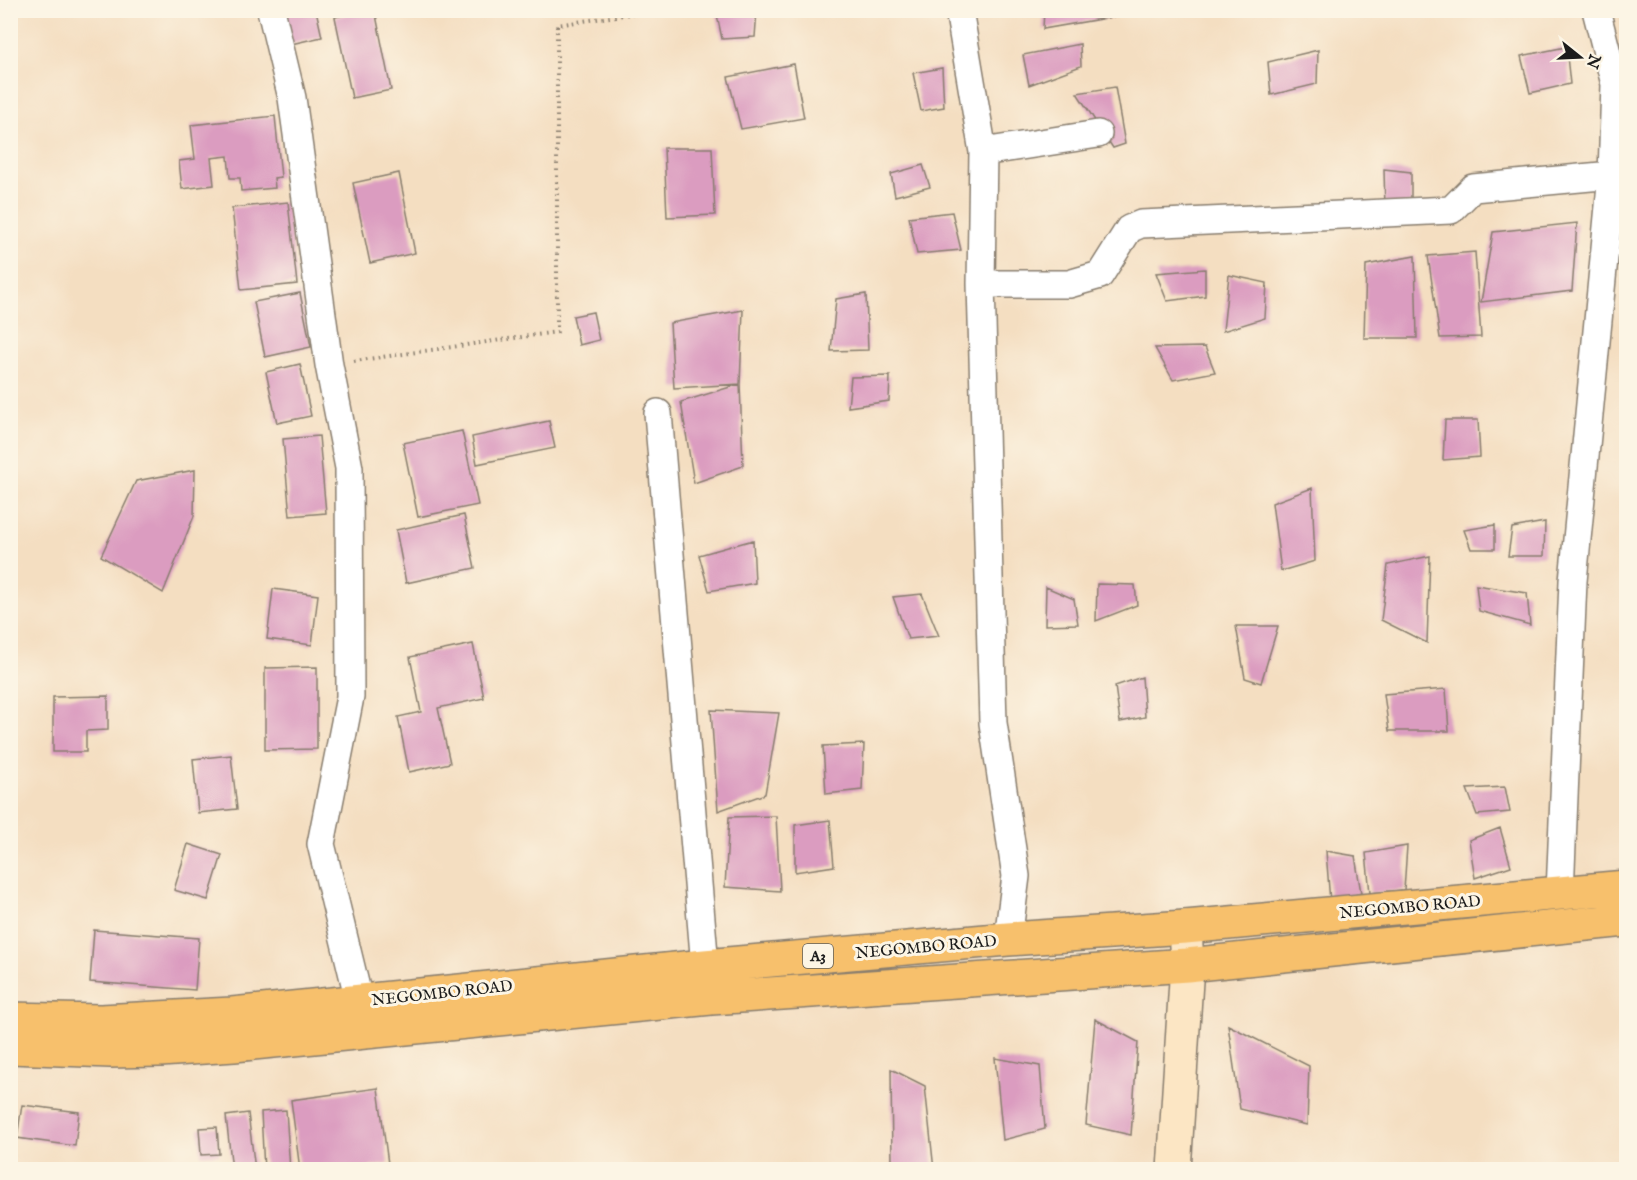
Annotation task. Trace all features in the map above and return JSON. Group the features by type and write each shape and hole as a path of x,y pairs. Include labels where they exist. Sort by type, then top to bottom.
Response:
{"highway":[{"name":"NEGOMBO ROAD","path":"10,1019 101,1021 232,1014 705,966 1008,939 1185,927 1626,887"},
{"name":"NEGOMBO ROAD","path":"10,1047 110,1051 202,1047 711,998 1187,965 1626,920"}],"street":[{"path":"271,10 292,98 329,364 349,468 350,697 321,844 359,1000"},
{"path":"959,10 983,152 981,284 993,723 1016,876 1008,939"},
{"path":"1560,893 1573,581 1612,175 1615,84 1596,10"},
{"path":"983,152 1098,134"},
{"path":"981,284 1069,284 1100,276 1129,228 1141,224 1450,210 1473,188 1612,175"},
{"path":"658,413 705,966"},
{"path":"1174,1170 1187,965 1185,927"}],"path":[{"path":"329,364 557,332 557,25 656,10"}],"building":[{"path":"284,10 316,10 322,37 291,44"},
{"path":"375,10 391,90 352,98 335,17"},
{"path":"716,10 757,10 755,37 722,39"},
{"path":"1044,10 1141,10 1141,12 1043,29"},
{"path":"1080,44 1081,66 1029,85 1023,55"},
{"path":"1566,47 1570,84 1530,93 1521,56"},
{"path":"1318,50 1317,84 1271,95 1268,62"},
{"path":"794,64 804,118 741,129 728,77"},
{"path":"942,68 944,107 921,111 913,73"},
{"path":"1115,87 1125,144 1113,148 1077,93"},
{"path":"275,116 281,177 274,178 275,188 241,191 240,178 230,178 228,156 211,158 214,185 182,189 179,161 195,159 191,125"},
{"path":"664,148 712,148 715,215 667,217"},
{"path":"923,165 930,187 895,196 891,174"},
{"path":"1384,169 1411,172 1411,203 1385,208"},
{"path":"399,173 415,253 370,263 353,183"},
{"path":"288,202 297,284 241,290 232,208"},
{"path":"952,212 961,250 917,254 909,217"},
{"path":"1577,223 1572,291 1481,302 1493,232"},
{"path":"1475,252 1481,337 1440,338 1428,256"},
{"path":"1415,256 1417,338 1364,338 1366,265"},
{"path":"1205,269 1205,296 1167,301 1156,273"},
{"path":"1229,275 1267,283 1265,318 1223,331"},
{"path":"300,293 311,347 265,357 254,302"},
{"path":"866,294 868,350 831,351 836,299"},
{"path":"743,310 740,384 674,388 670,323"},
{"path":"593,312 599,340 579,345 573,316"},
{"path":"1205,347 1215,372 1173,380 1155,348"},
{"path":"300,364 311,416 277,423 266,372"},
{"path":"890,376 889,401 848,407 851,377"},
{"path":"740,384 743,466 694,483 681,402"},
{"path":"1445,420 1478,420 1480,457 1443,460"},
{"path":"549,421 555,448 477,464 472,437"},
{"path":"462,431 478,505 418,517 403,443"},
{"path":"319,436 326,513 290,516 283,439"},
{"path":"195,470 194,516 163,593 101,556 136,481"},
{"path":"1312,488 1315,561 1281,571 1272,503"},
{"path":"464,515 475,568 406,583 396,530"},
{"path":"1545,522 1544,556 1508,556 1512,528"},
{"path":"1495,525 1495,549 1471,549 1464,530"},
{"path":"753,540 755,583 709,591 699,555"},
{"path":"1430,556 1427,643 1381,620 1388,565"},
{"path":"1097,584 1135,585 1137,605 1096,621"},
{"path":"1476,585 1527,593 1530,625 1479,611"},
{"path":"1046,587 1074,599 1078,624 1045,625"},
{"path":"273,589 318,595 312,645 267,639"},
{"path":"922,594 939,636 908,639 893,597"},
{"path":"1236,626 1278,626 1261,683 1245,678"},
{"path":"473,644 484,698 438,708 450,763 409,772 398,717 421,712 410,657"},
{"path":"317,667 317,749 265,750 265,668"},
{"path":"1142,677 1145,717 1120,722 1115,686"},
{"path":"1446,689 1449,731 1389,731 1384,694"},
{"path":"108,696 108,730 86,731 86,752 53,752 53,697"},
{"path":"711,710 779,713 765,794 718,811"},
{"path":"864,744 862,790 826,794 823,746"},
{"path":"231,755 237,809 198,813 193,759"},
{"path":"1505,787 1510,812 1477,815 1467,789"},
{"path":"776,816 780,891 725,887 729,817"},
{"path":"830,820 834,866 795,872 795,825"},
{"path":"1500,828 1511,866 1475,878 1469,840"},
{"path":"188,844 222,855 208,900 174,890"},
{"path":"1407,846 1404,890 1370,893 1366,853"},
{"path":"1326,851 1355,856 1361,893 1330,902"},
{"path":"94,930 199,938 195,990 90,982"},
{"path":"1095,1019 1138,1042 1131,1135 1086,1125"},
{"path":"1228,1025 1309,1066 1307,1125 1240,1109"},
{"path":"995,1058 1040,1066 1045,1129 1003,1140"},
{"path":"891,1069 925,1086 934,1170 904,1170 892,1164"},
{"path":"378,1088 388,1164 351,1170 300,1170 291,1100"},
{"path":"22,1105 79,1112 75,1146 17,1138"},
{"path":"286,1110 290,1170 264,1170 261,1112"},
{"path":"248,1113 255,1170 232,1170 226,1116"},
{"path":"217,1127 219,1154 201,1155 199,1128"}]}
